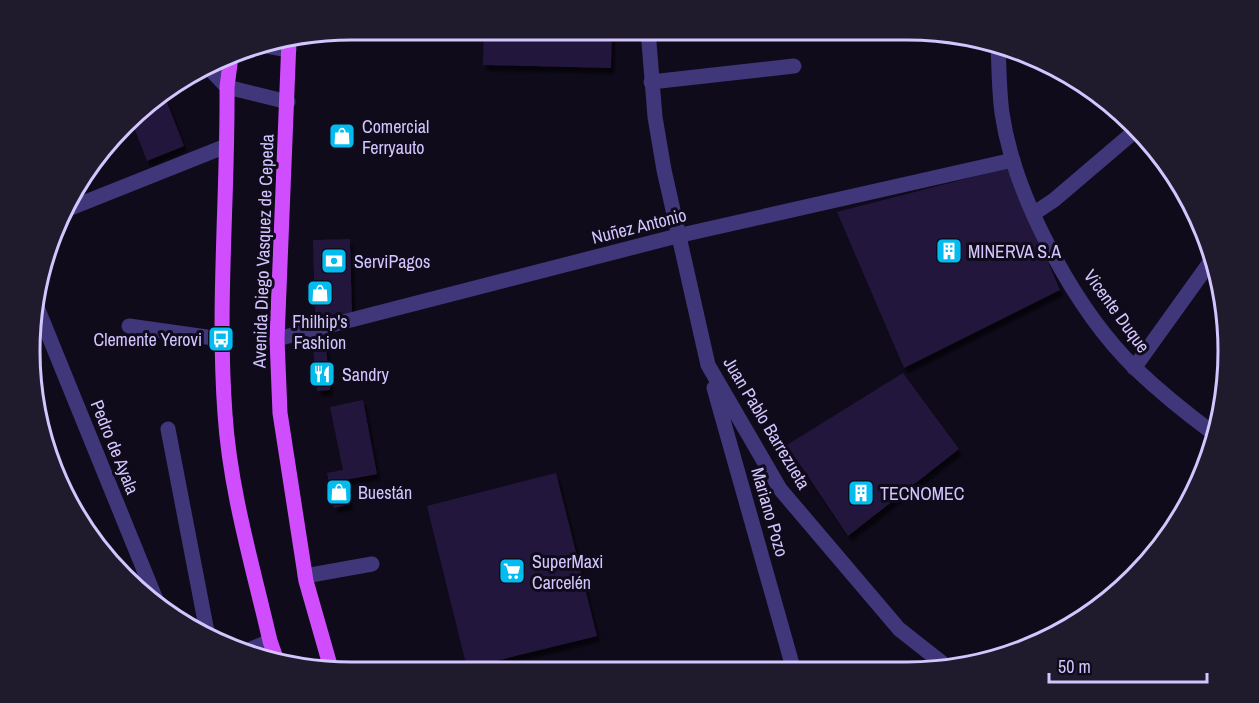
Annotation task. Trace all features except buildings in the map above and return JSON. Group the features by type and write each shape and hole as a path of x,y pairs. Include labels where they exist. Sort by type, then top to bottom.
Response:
{"main road":[{"name":"Avenida Diego Vasquez de Cepeda","path":"289,47 277,339 280,413 305,576 329,662"},
{"name":"Avenida Diego Vasquez de Cepeda","path":"230,65 227,87 221,339 225,417 236,492 274,653"}],"street":[{"name":"Juan Pablo Barrezueta","path":"649,40 656,127 678,236 708,364 780,489 899,628 940,661"},
{"name":"Vicente Duque","path":"999,54 1002,112 1013,160 1033,214 1071,285 1103,332 1134,368 1182,411 1209,430"},
{"path":"651,82 794,66"},
{"path":"214,73 227,87 288,102"},
{"path":"1033,214 1054,200 1130,135"},
{"path":"77,205 226,146"},
{"name":"Nuñez Antonio","path":"277,339 678,236 1013,160"},
{"path":"1134,368 1207,267"},
{"name":"Pedro de Ayala","path":"42,320 152,589"},
{"path":"129,326 221,339"},
{"name":"Mariano Pozo","path":"708,364 791,662"},
{"path":"168,429 206,626"},
{"path":"305,576 372,564"},
{"path":"256,647 270,641"}],"place":[{"name":"Comercial Ferryauto","path":"342,136"},
{"name":"MINERVA S.A","path":"949,251"},
{"name":"ServiPagos","path":"334,261"},
{"name":"Fhilhip's Fashion","path":"320,293"},
{"name":"Clemente Yerovi","path":"221,339"},
{"name":"Sandry","path":"322,374"},
{"name":"Buestán","path":"339,492"},
{"name":"TECNOMEC","path":"861,493"},
{"name":"SuperMaxi Carcelén","path":"512,571"}]}
